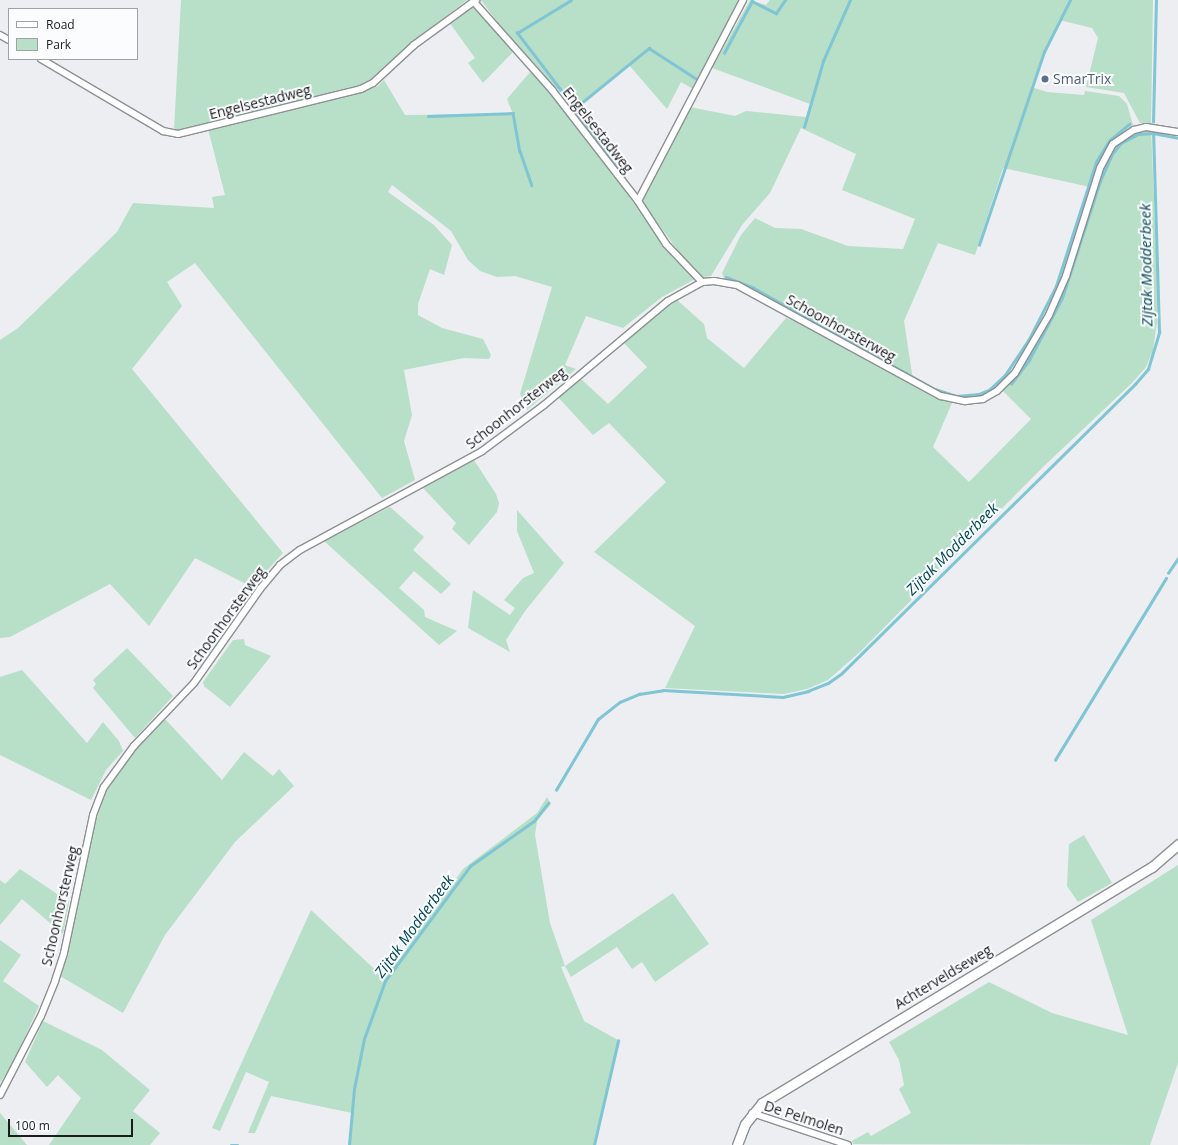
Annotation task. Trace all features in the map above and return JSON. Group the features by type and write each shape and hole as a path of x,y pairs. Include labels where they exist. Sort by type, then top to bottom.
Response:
{"street":[{"name":"Engelsestadweg","path":"638,201 743,0"},
{"name":"Engelsestadweg","path":"43,60 163,131 178,134 362,89 373,83 414,45 475,1 552,90 638,201 675,255 702,282"},
{"name":"Schoonhorsterweg","path":"0,1096 38,1023 55,981 64,954 93,815 104,787 134,746 194,683 260,589 280,565 300,550 482,451 544,405 668,301 702,282 714,281 737,285 941,396 964,401 983,399 997,392 1014,373 1049,314 1066,276 1100,168 1113,144 1125,135 1146,127 1178,132"},
{"name":"Achterveldseweg","path":"737,1145 752,1114 762,1103 1152,866 1178,844"},
{"name":"De Pelmolen","path":"752,1114 848,1145"}],"green space":[{"path":"181,0 467,0 407,46 380,74 367,84 174,130"},
{"path":"481,0 742,0 693,89 681,82 667,109 629,65 576,110 504,31"},
{"path":"750,0 766,5 770,0 1153,0 1151,124 1140,123 1124,93 1086,87 1098,38 1092,28 1059,20 1031,87 1047,92 1084,95 1085,91 1119,96 1127,104 1133,125 1104,154 1090,187 1003,168 975,255 938,243 904,321 913,380 725,280 722,273 741,235 755,218 775,228 801,229 848,246 903,249 915,219 842,190 856,154 801,128 770,193 742,225 711,276 703,277 687,263 642,202 690,107 735,116 746,111 806,117 810,104 712,68"},
{"path":"471,7 477,9 513,52 483,83 468,63 475,58 449,22"},
{"path":"531,71 546,86 591,143 673,258 695,279 662,297 623,328 586,316 565,365 576,369 527,410 520,394 552,287 515,276 497,277 480,271 468,260 451,231 392,185 388,192 434,225 452,245 444,275 430,269 418,304 418,315 442,328 483,339 491,355 489,359 464,358 404,370 412,415 404,441 415,480 382,498 195,263 167,282 182,306 132,369 283,553 252,587 195,558 149,626 110,584 10,637 0,638 0,340 18,328 117,232 133,203 214,208 212,197 225,195 208,129 363,91 378,86 384,80 405,115 513,114 507,99"},
{"path":"1151,129 1157,270 1157,322 1153,350 1146,367 1133,382 1043,467 861,651 828,680 807,689 784,694 665,688 695,626 594,552 666,482 609,423 593,435 557,396 580,378 608,404 647,367 623,342 676,299 704,324 707,338 744,368 786,318 805,325 919,388 952,403 933,447 969,482 1031,419 1003,391 1027,358 1052,315 1097,182 1110,154 1134,133"},
{"path":"474,460 496,494 499,503 497,512 469,545 452,529 456,523 423,488"},
{"path":"390,507 424,537 413,550 451,584 441,594 414,571 399,588 424,610 425,617 457,631 439,645 324,541"},
{"path":"517,510 564,563 525,611 506,640 510,652 468,628 473,590 510,615 515,608 504,600 523,578 534,573 517,531"},
{"path":"244,639 245,645 271,656 230,707 204,686 203,682 233,640"},
{"path":"127,648 173,696 135,738 93,688 96,684 93,680"},
{"path":"22,670 87,743 103,722 119,741 123,751 106,770 91,800 0,755 0,677"},
{"path":"165,719 222,780 244,752 273,776 279,769 294,786 235,842 165,935 123,1013 60,976 74,923 83,865 106,788 133,751"},
{"path":"547,797 551,804 537,821 535,835 550,923 565,966 561,967 584,1021 618,1040 594,1145 350,1145 352,1113 271,1096 255,1133 248,1133 269,1082 246,1072 220,1131 212,1128 311,910 384,978 463,869 537,813"},
{"path":"1084,835 1112,883 1078,902 1067,886 1069,844"},
{"path":"1178,865 1178,1063 1150,1145 853,1144 852,1141 868,1132 871,1136 911,1113 899,1089 904,1085 899,1060 889,1042 989,982 1052,1013 1128,1035 1091,920"},
{"path":"20,869 69,902 63,934 22,899 0,925 0,880 5,884"},
{"path":"673,893 709,944 655,982 642,962 632,969 617,947 571,977 565,966"},
{"path":"0,940 21,955 3,981 39,1006 13,1063 0,1083"},
{"path":"43,1021 102,1050 150,1090 133,1111 160,1133 150,1145 49,1145 81,1098 58,1075 47,1087 25,1062"},
{"path":"0,1113 27,1145 0,1145"}],"waterway":[{"path":"566,97 517,33 571,0"},
{"path":"724,53 752,1 776,13 785,0"},
{"path":"804,127 823,61 850,0"},
{"path":"979,245 1044,52 1070,0"},
{"name":"Zijtak Modderbeek","path":"1153,122 1156,0"},
{"path":"624,178 574,109 649,48 697,79"},
{"path":"428,116 513,113 520,151 532,185"},
{"path":"726,277 754,288 935,389 956,396 979,394 989,390 1005,375 1029,339 1056,286 1096,162 1110,140 1129,124"},
{"name":"Zijtak Modderbeek","path":"556,790 598,719 620,702 639,694 663,690 783,697 808,691 828,683 841,674 1135,384 1148,369 1159,332 1153,132"},
{"path":"1011,384 1029,360 1062,298 1100,181 1112,154 1121,143 1138,134 1153,133 1178,138"},
{"path":"1168,573 1178,558"},
{"path":"1055,760 1166,578"},
{"name":"Zijtak Modderbeek","path":"349,1145 354,1089 364,1039 385,981 470,866 534,821 548,803"},
{"path":"594,1145 618,1041"},
{"name":"Zijtak Modderbeek","path":"231,1145 238,1145"}],"place":[{"name":"SmarTrix","path":"1045,79"}]}
